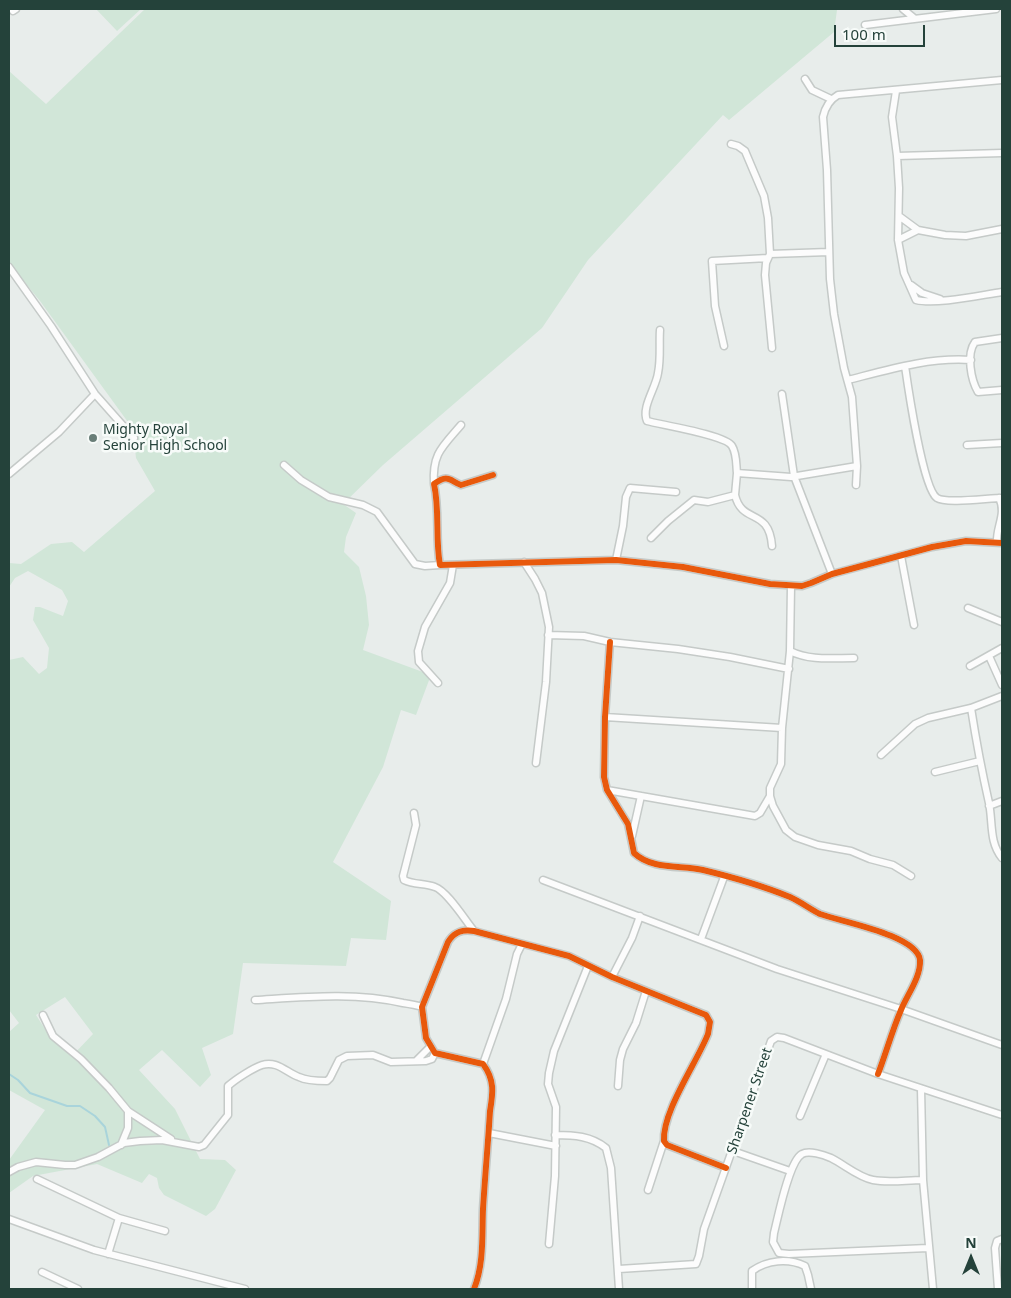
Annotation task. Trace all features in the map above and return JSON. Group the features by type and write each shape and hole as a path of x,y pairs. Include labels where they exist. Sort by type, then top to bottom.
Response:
{"street":[{"path":"902,9 914,18"},
{"path":"865,25 996,9"},
{"path":"805,79 812,90 832,99"},
{"path":"856,485 857,466 852,397 844,368 830,279 827,170 823,117 832,99 838,95 1002,80"},
{"path":"896,91 892,117 897,156 898,240 907,280 916,300 923,302 1002,292"},
{"path":"731,144 738,146 745,152 764,196 768,218 769,256 766,262 765,275 772,348"},
{"path":"897,156 1002,153"},
{"path":"899,216 918,230 945,235 966,236 1002,229"},
{"path":"898,240 918,230"},
{"path":"724,346 717,315 712,261 829,252"},
{"path":"9,267 52,326 95,394 134,438"},
{"path":"660,330 658,372 646,408 645,416 647,421 707,435 731,444 738,473 737,502 742,509 764,522 768,527 772,535 772,546"},
{"path":"1002,338 975,342 972,348 971,360 974,384 978,392 1002,390"},
{"path":"848,380 934,361 971,360"},
{"path":"284,465 301,480 329,497 363,505 377,512 418,566 616,560 683,567 770,584 792,586 811,583 832,574 932,547 966,541 999,543 997,530 1002,518 1001,498 949,500 938,499 934,496 925,472 905,366"},
{"path":"9,474 59,432 95,394"},
{"path":"782,394 794,476 832,574"},
{"path":"440,565 438,555 438,503 434,484 435,459 462,425"},
{"path":"967,445 1002,443"},
{"path":"738,473 794,476 857,466"},
{"path":"434,484 448,478 462,484 493,475"},
{"path":"616,560 624,526 626,497 630,488 676,492"},
{"path":"651,538 694,500 708,502 736,495"},
{"path":"901,556 914,625"},
{"path":"524,562 542,593 548,621 546,682 536,763"},
{"path":"438,683 419,662 418,651 425,627 450,583 453,565"},
{"path":"792,586 790,651 782,728 781,764 770,788 773,806 786,830 795,837 818,845 851,851 870,860 893,865 911,876"},
{"path":"968,608 1002,622"},
{"path":"548,635 584,636 610,642 789,665 801,656"},
{"path":"610,642 605,717 604,777 607,790 628,824 632,837"},
{"path":"970,666 1002,648"},
{"path":"790,651 801,656 854,658"},
{"path":"989,656 1002,685"},
{"path":"881,755 915,724 928,718 971,708 1002,696"},
{"path":"971,708 989,806 993,842 995,849 1002,858"},
{"path":"605,717 782,728"},
{"path":"935,772 980,761"},
{"path":"607,790 755,816 760,814 770,796"},
{"path":"641,796 632,837 632,847 634,853 646,861 703,870 753,884 791,897 820,913 896,937 915,949 920,961 915,979 901,1009 878,1074"},
{"path":"989,806 1002,802"},
{"path":"414,813 416,825 403,876 404,880 434,886 444,892 474,931"},
{"path":"701,939 724,877"},
{"path":"543,880 778,969 901,1009 1002,1045"},
{"path":"612,978 632,938 640,916"},
{"path":"484,1064 435,1053 426,1038 422,1007 448,942 458,932 474,931 569,956 612,978 706,1015 710,1022 708,1034 671,1110 664,1142 648,1190"},
{"path":"474,1289 479,1277 484,1236 484,1209 492,1096 492,1079 484,1064 506,999 517,954 522,944"},
{"path":"549,1244 556,1146 556,1107 548,1084 549,1073 554,1051 588,966"},
{"path":"618,1086 623,1049 636,1023 646,991"},
{"path":"255,1000 335,995 389,999 422,1007"},
{"path":"43,1016 53,1036 81,1060 109,1088 128,1111 174,1141"},
{"name":"Sharpener Street","path":"619,1269 696,1264 704,1229 771,1041 777,1037 921,1089 1002,1115"},
{"path":"416,1061 430,1047"},
{"path":"9,1172 18,1167 36,1162 75,1165 98,1157 121,1144 154,1140 174,1141 199,1147 204,1145 228,1115 228,1086 262,1065 270,1064 281,1067 298,1077 327,1081 339,1060 347,1056 373,1056 391,1062 432,1059 435,1053"},
{"path":"800,1116 826,1054"},
{"path":"921,1089 923,1180 933,1289"},
{"path":"121,1144 128,1128 128,1111"},
{"path":"489,1133 556,1146"},
{"path":"555,1135 574,1135 597,1141 606,1148 611,1168 619,1289"},
{"path":"664,1142 667,1145 726,1168"},
{"path":"733,1151 790,1171"},
{"path":"923,1180 872,1180 829,1157 810,1152 803,1153 797,1158 790,1171 773,1242 779,1253 789,1254 928,1248"},
{"path":"37,1180 119,1218 165,1232"},
{"path":"108,1254 119,1218"},
{"path":"9,1219 108,1254 245,1289"},
{"path":"998,1289 995,1248 997,1241 1002,1239"},
{"path":"752,1289 752,1272 770,1262 798,1263 805,1266 811,1289"},
{"path":"42,1272 78,1289"}],"green space":[{"path":"96,9 141,9 117,31"},
{"path":"145,9 839,9 837,10 834,32 729,120 723,115 588,260 542,328 383,465 343,504 356,513 346,537 344,552 359,567 366,596 369,625 363,650 431,675 416,715 401,710 383,767 333,862 391,901 386,940 351,938 346,966 243,963 233,1034 202,1048 211,1075 200,1087 162,1050 139,1070 175,1109 200,1159 225,1160 236,1170 215,1209 206,1216 164,1195 159,1188 157,1178 149,1174 142,1183 97,1164 33,1176 9,1193 9,1160 45,1110 9,1090 9,1032 19,1023 9,1010 9,660 23,657 39,674 47,668 49,648 33,620 35,607 40,607 63,616 68,601 62,590 28,571 15,578 9,587 9,563 21,564 51,544 72,542 84,552 155,491 136,458 133,429 40,301 9,263 9,71 46,104","holes":["65,997 93,1034 72,1056 52,1040 36,1015"]}],"waterway":[{"path":"9,1074 18,1080 30,1093 67,1106 80,1106 95,1116 105,1127 109,1145"}],"cycle path":[{"path":"493,475 461,485 446,479 442,479 434,484 437,504 440,565 616,560 683,567 770,584 802,586 832,574 932,547 966,541 1002,543"},
{"path":"610,642 605,717 604,777 607,790 628,824 634,853 658,865 703,870 769,889 794,899 820,914 861,925 893,937 906,943 916,951 920,960 918,973 898,1018 878,1074"},
{"path":"474,1289 482,1250 492,1092 491,1081 483,1064 435,1053 426,1038 422,1007 448,942 459,932 466,930 474,931 569,956 612,977 706,1015 710,1022 708,1034 668,1116 664,1141 667,1145 726,1168"}],"place":[{"name":"Mighty Royal Senior High School","path":"93,438"}]}
